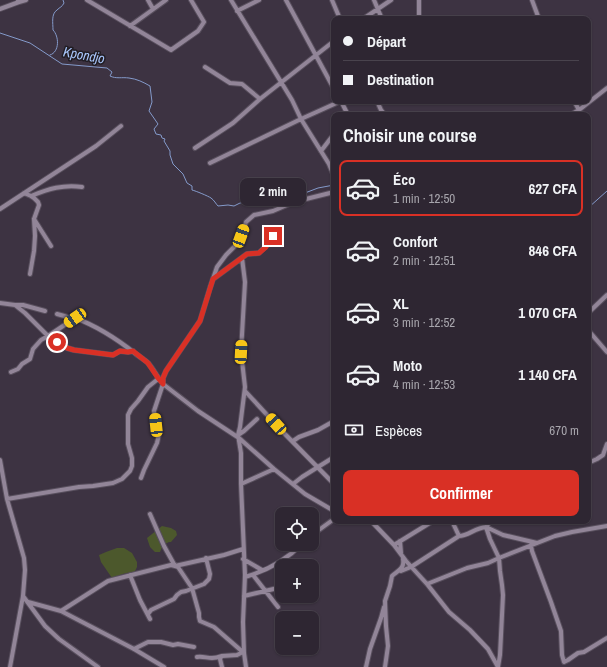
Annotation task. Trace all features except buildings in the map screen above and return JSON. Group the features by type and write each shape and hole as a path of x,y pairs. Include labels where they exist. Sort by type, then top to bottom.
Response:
{"street":[{"path":"0,9 19,1 26,0"},
{"path":"87,0 171,50 198,31 204,22 191,0"},
{"path":"148,0 153,9"},
{"path":"130,26 166,0"},
{"path":"231,0 282,83 301,119 331,169"},
{"path":"237,11 258,0"},
{"path":"286,0 331,83"},
{"path":"332,0 339,16"},
{"path":"374,0 381,16"},
{"path":"368,16 391,0"},
{"path":"418,0 419,16"},
{"path":"532,0 539,16"},
{"path":"195,148 233,123 260,99 331,43"},
{"path":"205,67 230,83 242,84 260,99"},
{"path":"591,101 607,88"},
{"path":"210,163 334,104"},
{"path":"576,104 579,110"},
{"path":"575,112 587,104"},
{"path":"0,209 96,146 121,126"},
{"path":"321,151 331,138"},
{"path":"31,196 54,187 82,187"},
{"path":"24,193 34,198 39,205 34,219 35,236 30,274"},
{"path":"141,478 157,442 158,434 154,411 163,384 163,378 166,371 200,321 217,267 240,240 246,222 254,215 273,211 294,202 331,193"},
{"path":"34,219 51,246"},
{"path":"213,279 247,254 259,253 266,247 273,236"},
{"path":"242,258 245,282 241,352 245,391 238,436 241,453 245,577 243,652 247,667"},
{"path":"591,310 607,294"},
{"path":"0,303 23,305 45,311"},
{"path":"15,305 48,336 67,348 113,355 120,351 133,351"},
{"path":"57,314 75,318 98,328 133,351 148,363 163,384 198,411 238,436 274,469 311,498 323,503 331,509"},
{"path":"11,372 18,369 30,358 33,349 41,340 75,318"},
{"path":"591,333 607,352"},
{"path":"7,499 113,483 122,479 132,466 132,458 128,444 128,415 148,387 158,378"},
{"path":"245,391 331,481"},
{"path":"238,436 257,418"},
{"path":"293,442 331,423"},
{"path":"591,462 603,455 607,444"},
{"path":"293,484 331,459"},
{"path":"0,460 7,499 24,558 25,570 23,596 10,667"},
{"path":"241,484 274,469"},
{"path":"150,514 164,546 175,566 178,567 192,588 200,621 214,627 243,652"},
{"path":"319,530 331,521"},
{"path":"375,524 427,584 449,612 470,630 488,649 498,667"},
{"path":"394,545 428,524"},
{"path":"453,524 459,536"},
{"path":"427,584 467,568 488,563 555,536 607,526"},
{"path":"486,527 499,558 503,595 498,667"},
{"path":"395,573 411,567 459,536 463,536 480,528 486,527 503,535 537,543"},
{"path":"366,667 391,579 403,566 404,562 401,554 400,542"},
{"path":"531,545 532,552 561,631 562,655 564,662 607,638"},
{"path":"61,611 108,581 171,565 175,566 224,555 243,549"},
{"path":"245,577 253,575 282,561 294,551"},
{"path":"148,614 150,610 174,599 181,592 204,584 210,574 206,558"},
{"path":"244,559 262,570"},
{"path":"130,575 140,600 150,618"},
{"path":"253,575 278,607"},
{"path":"244,596 275,589"},
{"path":"23,596 45,626 54,635 78,654 98,667"},
{"path":"385,601 385,621 388,646 385,667"},
{"path":"28,602 61,611 134,649 164,667"},
{"path":"134,649 148,642 161,642 194,647"},
{"path":"197,657 221,657 237,655 243,652"},
{"path":"221,657 222,667"}],"green space":[{"path":"162,526 176,531 177,535 171,542 163,545 160,552 155,552 150,547 147,538"},
{"path":"117,548 124,548 132,553 137,562 137,567 134,573 125,573 112,578 101,562 99,555"}],"waterway":[{"path":"50,55 56,51 58,44 53,30 53,16 64,3 63,0"},
{"name":"Kpondjo","path":"0,33 30,43 62,64 107,68 112,72 110,76 135,79 150,86 152,102 149,111 158,124 154,129 156,134 161,135 162,138 165,139 164,141 170,151 173,164 183,174 187,183 192,186 192,190 211,198 218,206 234,206 240,203 297,196 318,188 331,186"},
{"name":"Kpondjo","path":"591,205 607,191"}],"route":[{"path":"57,342 74,350 113,355 120,351 133,351 148,363 163,384 163,378 166,371 200,321 213,279 247,254 259,253 266,247 273,236"}]}
